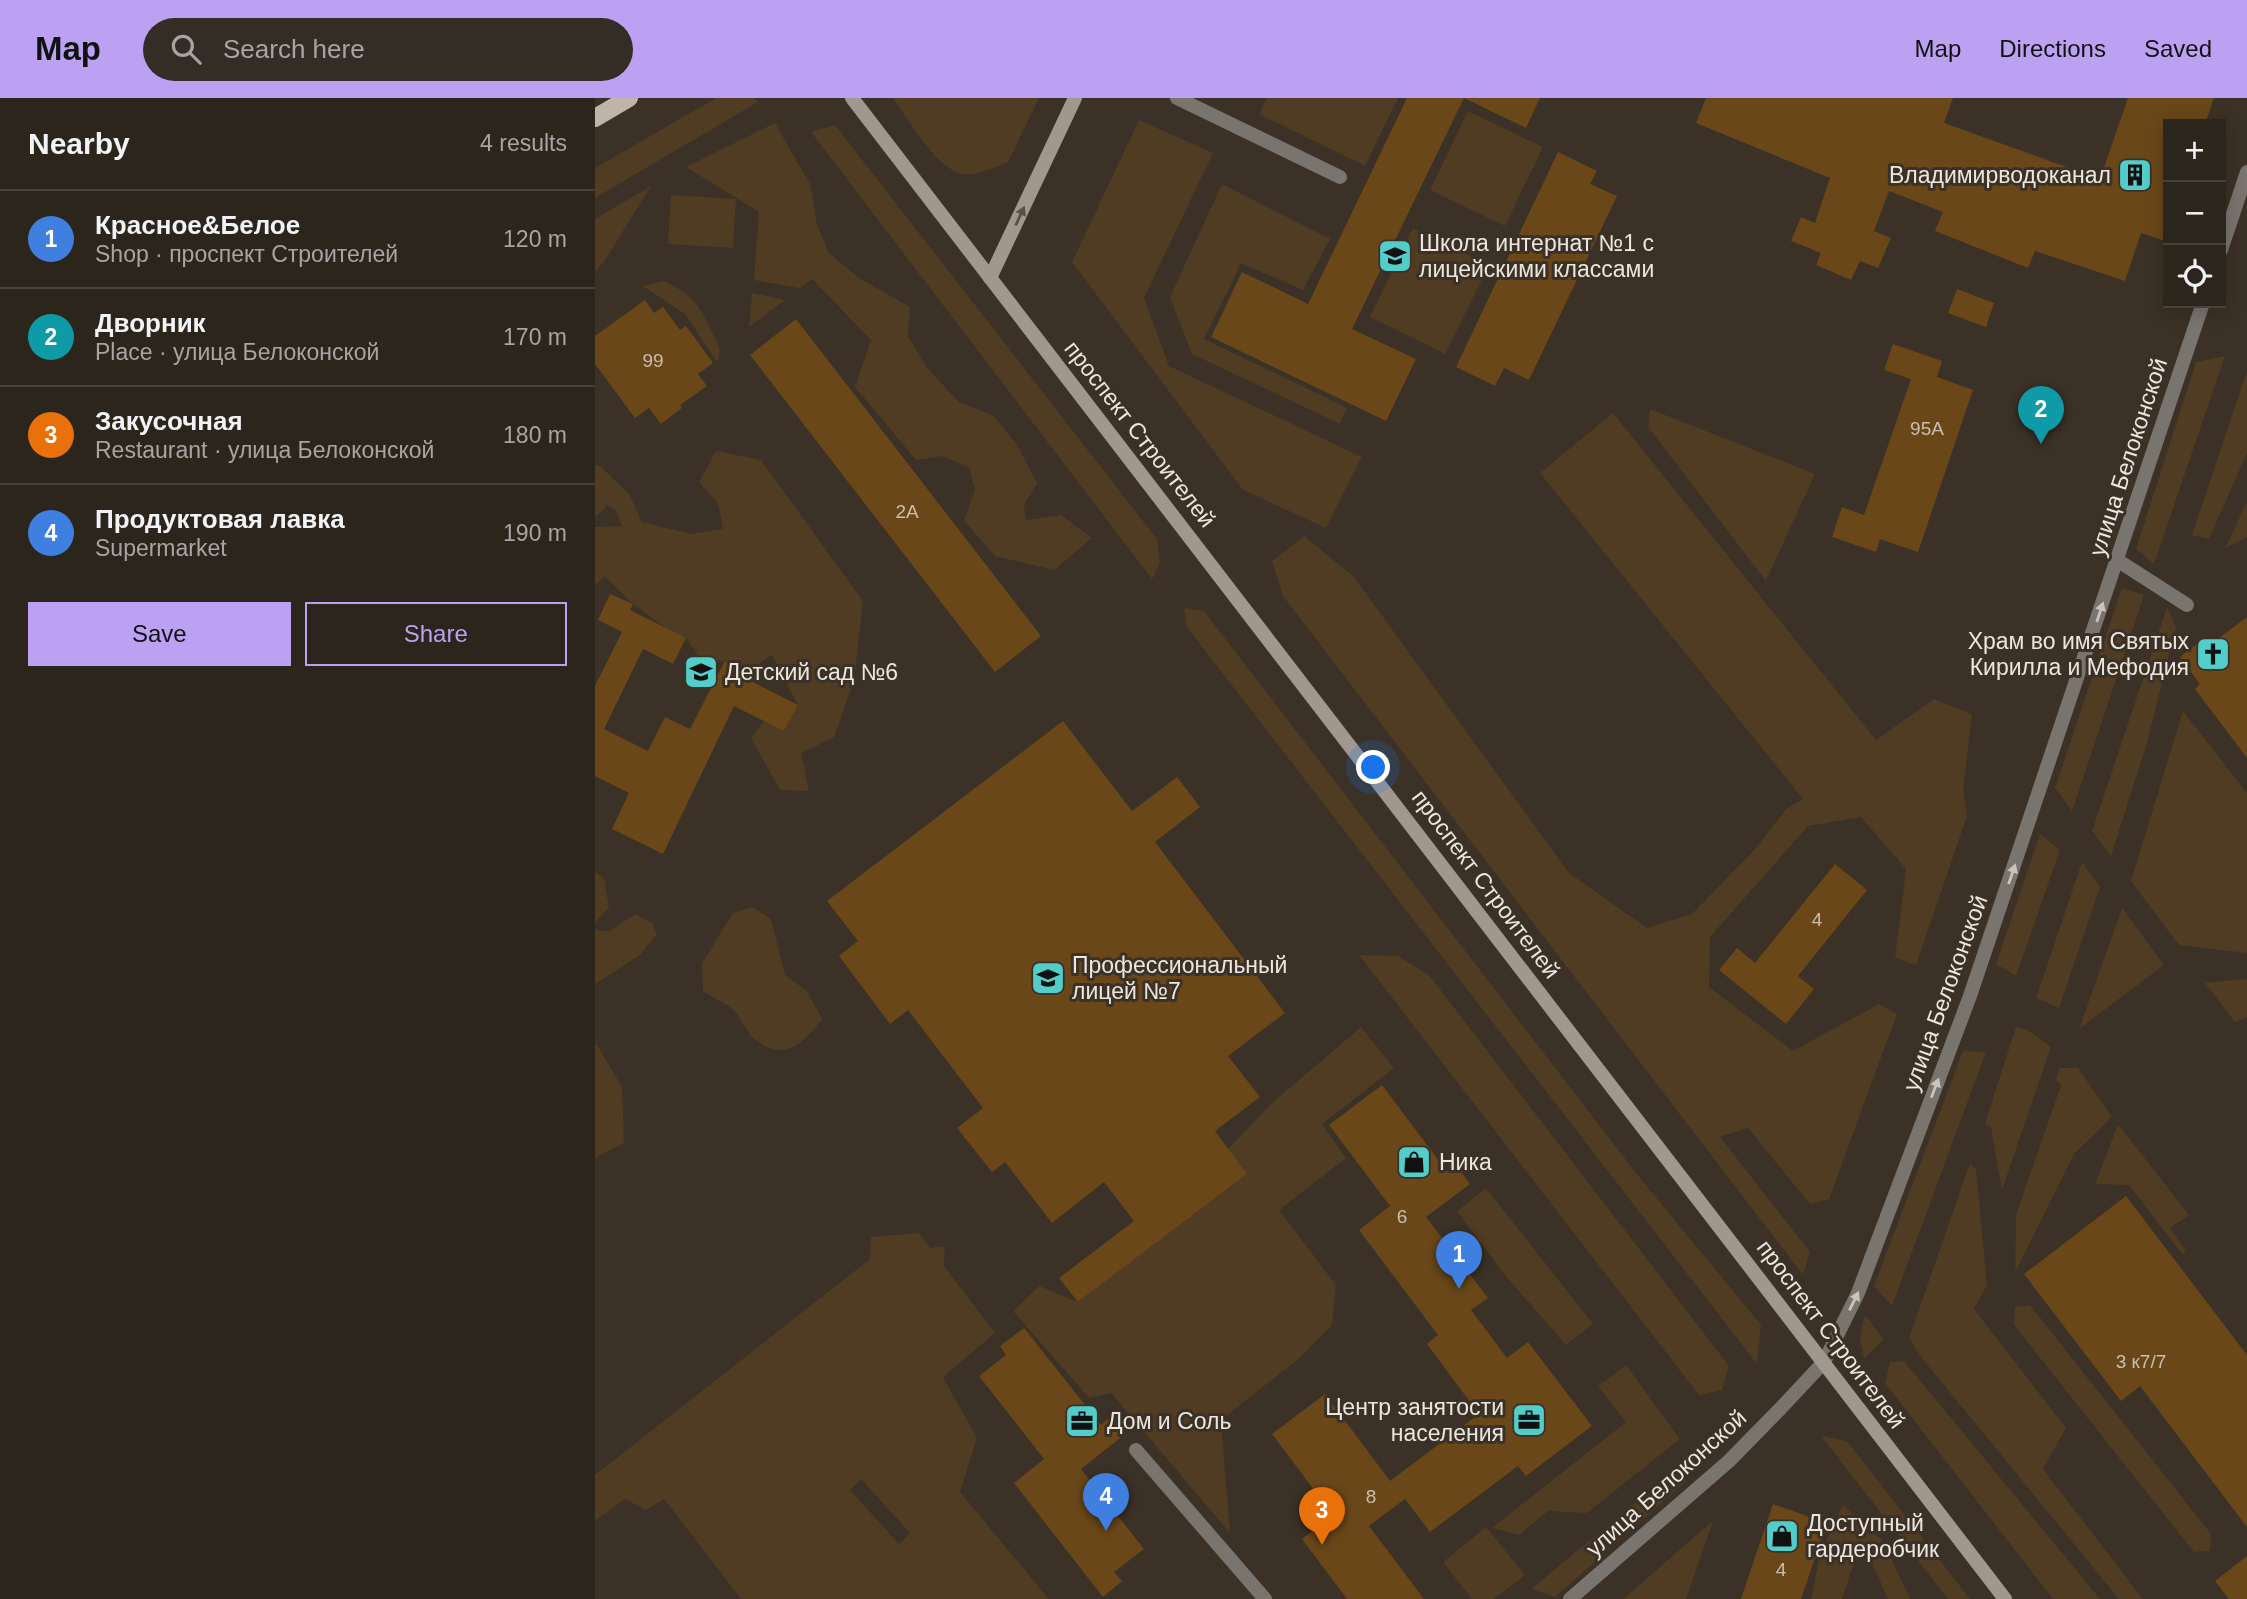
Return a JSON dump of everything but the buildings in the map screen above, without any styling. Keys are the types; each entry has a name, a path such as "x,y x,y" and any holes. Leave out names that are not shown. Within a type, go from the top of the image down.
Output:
{"main road":[{"path":"595,118 629,98"},
{"name":"проспект Строителей","path":"852,98 2005,1599"},
{"path":"990,278 1075,98"}],"street":[{"path":"1177,98 1340,177"},
{"path":"2223,245 2247,172"},
{"name":"улица Белоконской","path":"1570,1599 1729,1461 1824,1362 1859,1293 1970,996 2201,308"},
{"path":"2117,560 2187,605"},
{"path":"1136,1450 1265,1599"}],"shaded area":[{"path":"716,98 754,98 758,102 595,198 595,168"},
{"path":"893,98 1039,98 1008,162 984,171 965,174 940,161"},
{"path":"1267,98 1398,98 1365,166 1259,114"},
{"path":"1468,111 1543,147 1505,226 1430,190"},
{"path":"1139,120 1213,153 1144,298 1169,366 1362,457 1326,528 1243,490 1072,262"},
{"path":"775,123 811,186 817,225 829,253 859,278 910,307 908,336 927,368 959,402 994,416 1017,445 1037,483 1024,505 1026,520 1061,515 1092,538 1054,570 995,556 964,521 975,489 969,468 943,456 916,460 855,387 871,340 812,279 800,288 754,280 759,212 686,167"},
{"path":"835,125 1157,539 1160,563 1152,579 811,132"},
{"path":"1222,184 1330,239 1303,290 1241,263 1204,339 1347,408 1340,424 1192,354 1170,297"},
{"path":"651,186 605,260 595,272 595,219"},
{"path":"671,195 736,199 733,248 668,244"},
{"path":"1413,228 1489,265 1445,354 1370,317"},
{"path":"664,281 685,293 698,306 718,344 720,352 717,362 685,314 643,286"},
{"path":"752,293 785,300 749,327"},
{"path":"2225,356 2154,564 2136,549 2196,362"},
{"path":"2247,371 2247,453 2209,539 2192,535"},
{"path":"1650,409 1815,474 1766,581 1648,427"},
{"path":"1613,413 1876,740 1934,699 1972,714 1963,789 1967,816 1916,965 1895,958 1906,869 1861,817 1808,826 1710,937 1709,987 1793,1051 1879,1004 1897,1014 1829,1199 1810,1204 1748,1128 1720,1137 1810,1252 1803,1275 1283,596 1272,561 1304,536 1354,577 1569,873 1647,928 1692,914 1755,849 1786,809 1803,799 1540,473"},
{"path":"716,451 761,460 863,601 854,681 834,737 801,753 809,791 780,790 751,738 764,721 784,731 798,705 772,655 746,672 725,661 701,660 686,638 667,629 633,604 605,577 595,585 595,527 622,526 615,509 604,504 606,508 595,517 595,466 599,465 630,495 642,522 691,534 723,529 718,503 699,482"},
{"path":"2247,502 2247,537 2225,548"},
{"path":"2122,588 2144,595 2072,811 2055,788"},
{"path":"2167,607 2176,627 2147,743 2111,856 2092,831"},
{"path":"1184,608 1204,611 1636,1173 1761,1325 1757,1364 1186,626"},
{"path":"2183,711 2247,793 2247,953 2179,945 2131,881"},
{"path":"2040,834 2060,850 2016,976 1996,964"},
{"path":"2082,862 2100,887 2059,1008 2036,998"},
{"path":"595,872 604,878 609,907 595,923"},
{"path":"753,907 771,919 785,975 807,991 822,1019 801,1042 784,1050 765,1046 754,1039 731,1008 703,991 702,963 733,913"},
{"path":"2122,908 2164,965 2079,1029"},
{"path":"635,914 652,923 657,934 640,955 595,984 595,930 610,931"},
{"path":"1359,955 1398,956 1429,975 1729,1366 1722,1390 1699,1395"},
{"path":"2247,980 2247,1017 2235,1022 2205,983"},
{"path":"1361,1027 1394,1068 1322,1124 1346,1158 1279,1210 1336,1285 1332,1325 1301,1357 1221,1420 1230,1533 1111,1393 1089,1398 1013,1311 1039,1286 1078,1302 1246,1174 1228,1149 1273,1102"},
{"path":"2016,1027 2026,1029 2051,1047 2002,1190 1991,1127 1985,1123"},
{"path":"595,1045 622,1087 624,1143 595,1158"},
{"path":"1963,1051 1986,1052 1892,1306 1874,1286"},
{"path":"2060,1068 2078,1068 2112,1117 2074,1154 2015,1273 2016,1215 2061,1085 2056,1080"},
{"path":"2118,1124 2189,1215 2170,1228 2186,1251 2182,1254 2129,1185 2095,1184"},
{"path":"1970,1163 1976,1169 1987,1285 1974,1309 2066,1428 2043,1469 2143,1599 2119,1599 1921,1357 1909,1338"},
{"path":"1486,1188 1593,1324 1566,1345 1504,1274 1457,1211"},
{"path":"919,1233 930,1248 945,1246 944,1266 995,1333 943,1377 977,1438 960,1492 1049,1599 741,1599 664,1499 646,1510 625,1499 595,1521 595,1475 870,1259 871,1237","holes":["861,1479 910,1533 899,1544 850,1490"]},
{"path":"2030,1305 2211,1534 2210,1551 2194,1552 2014,1325 2015,1307"},
{"path":"1865,1315 1884,1339 1864,1359 1860,1337"},
{"path":"1904,1361 2100,1599 2053,1599 1885,1383 1890,1362"},
{"path":"1626,1365 1680,1439 1587,1513 1548,1511 1519,1535 1492,1528 1626,1422 1598,1386"},
{"path":"1821,1436 1847,1441 1970,1599 1948,1599"},
{"path":"1691,1457 1686,1481 1555,1597 1531,1589"},
{"path":"1843,1505 1883,1541 1910,1599 1888,1599 1871,1561 1861,1556 1854,1563 1842,1599 1811,1599 1820,1554"},
{"path":"1713,1521 1686,1599 1623,1599"},
{"path":"1486,1527 1525,1575 1494,1599 1472,1599 1443,1562"}],"place":[{"name":"Владимирводоканал","path":"2135,175"},
{"name":"Школа интернат №1 с лицейскими классами","path":"1395,256"},
{"name":"Дворник","path":"2041,444"},
{"name":"Храм во имя Святых Кирилла и Мефодия","path":"2213,654"},
{"name":"Детский сад №6","path":"701,672"},
{"name":"Профессиональный лицей №7","path":"1048,978"},
{"name":"Ника","path":"1414,1162"},
{"name":"Красное&Белое","path":"1459,1289"},
{"name":"Центр занятости населения","path":"1529,1420"},
{"name":"Дом и Соль","path":"1082,1421"},
{"name":"Продуктовая лавка","path":"1106,1531"},
{"name":"Доступный гардеробчик","path":"1782,1536"},
{"name":"Закусочная","path":"1322,1545"}]}
